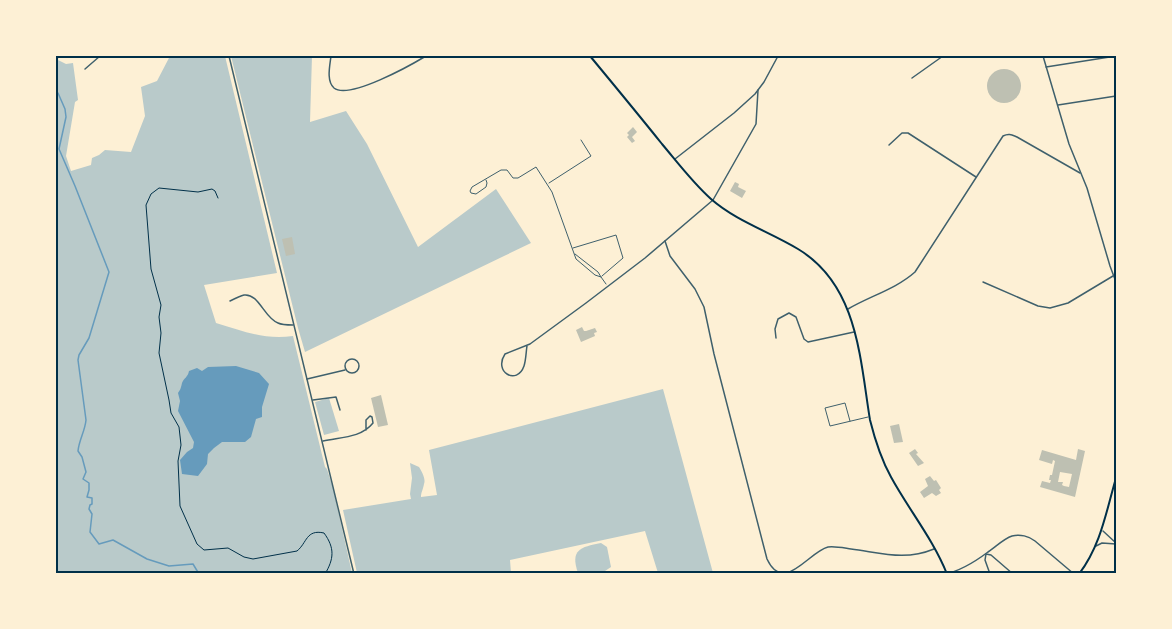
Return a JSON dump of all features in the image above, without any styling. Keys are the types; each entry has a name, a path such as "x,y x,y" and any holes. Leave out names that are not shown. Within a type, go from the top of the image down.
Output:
{"main road":[{"path":"590,56 701,190 731,213 806,254 833,282 848,309 855,332 878,448 889,474 935,548 946,573"},
{"path":"1079,573 1096,546 1116,478"}],"street":[{"path":"85,69 100,56"},
{"path":"229,56 354,573"},
{"path":"331,56 329,77 333,87 342,91 361,87 383,78 426,56"},
{"path":"675,159 734,113 758,90 778,56"},
{"path":"912,78 944,56"},
{"path":"1043,56 1116,282"},
{"path":"1046,67 1116,56"},
{"path":"526,346 525,362 520,373 509,375 505,373 501,360 505,354 526,346 557,324 665,241 713,200 756,124 758,90"},
{"path":"1057,105 1116,96"},
{"path":"889,145 902,133 908,133 977,178"},
{"path":"848,309 897,286 915,272 1003,136 1009,134 1017,137 1080,174"},
{"path":"665,241 670,256 695,289 704,307 767,559 773,569 781,573 792,572 828,548 897,556 920,554 935,548"},
{"path":"983,282 1038,306 1050,308 1068,303 1114,276"},
{"path":"230,301 245,295 250,296 274,322 294,324"},
{"path":"776,338 775,329 778,319 789,314 796,317 804,339 808,342 855,332"},
{"path":"307,379 346,369 352,373 357,372 358,363 355,360 349,360 345,365 346,369"},
{"path":"312,400 336,397 340,410"},
{"path":"322,441 355,436 366,430"},
{"path":"1102,530 1116,543"},
{"path":"946,573 958,570 1011,537 1021,535 1030,537 1074,573"},
{"path":"1096,546 1102,543 1116,543"},
{"path":"986,554 985,560 990,573"},
{"path":"986,554 991,555 1013,573"}],"lane":[{"path":"547,184 591,156 581,140"},
{"path":"486,180 486,187 476,194 471,193 472,187 504,169 513,178 518,178 536,167 552,192 576,259 595,275 601,277"},
{"path":"571,249 616,235 623,258 601,277"},
{"path":"573,253 598,272 608,286"},
{"path":"850,422 845,403 825,408 830,426 850,422 870,416"}],"path":[{"path":"218,198 212,189 198,192 161,188 151,194 146,205 151,269 161,305 159,353 171,413 179,427 180,506 196,544 204,550 228,548 247,558 258,559 297,551 310,535 318,532 324,533 332,556 325,573"}],"shaded area":[{"path":"56,56 59,56 58,60 66,64 73,63 78,100 75,102 66,156 71,171 91,165 92,158 105,150 131,152 145,116 141,87 157,81 170,56 225,56 277,273 204,285 216,323 263,336 293,336 325,467 333,488 352,573 56,574"},
{"path":"231,56 312,56 310,122 346,111 367,144 418,247 496,189 531,243 305,352"},
{"path":"663,389 713,573 658,573 645,531 510,560 511,573 357,573 343,510 411,499 410,463 419,467 423,475 421,497 437,495 429,450"},
{"path":"329,398 339,431 324,435 315,402"},
{"path":"601,543 607,547 611,567 602,573 578,573 576,554 582,548"}],"water":[{"path":"236,366 259,373 269,384 262,407 262,417 256,419 251,437 245,442 222,442 214,448 208,454 207,464 198,476 182,474 180,460 193,448 194,442 178,411 180,401 178,393 183,381 189,371 197,368 202,371 208,367"}],"building":[{"path":"1004,69 1016,74 1021,86 1016,98 1004,103 992,98 987,86 992,74"},
{"path":"633,127 637,132 632,137 635,141 632,143 627,133"},
{"path":"735,182 739,184 738,187 746,191 742,198 730,191"},
{"path":"292,237 295,254 286,256 282,239"},
{"path":"582,327 584,331 595,328 597,332 594,333 595,336 581,342 576,330"},
{"path":"381,395 388,425 378,427 371,398"},
{"path":"899,424 903,442 894,443 890,426"},
{"path":"915,449 918,453 916,454 924,463 918,466 909,453"},
{"path":"1078,449 1085,451 1075,497 1040,487 1042,481 1050,483 1055,461 1053,460 1052,464 1039,460 1042,450 1076,460","holes":["1060,472 1072,474 1069,487 1062,485 1063,482 1058,482"]},
{"path":"930,476 934,481 936,480 941,493 936,496 932,493 924,498 920,492 928,486 925,479"}],"waterway":[{"path":"58,93 66,117 59,149 109,272 89,338 78,360 86,420 78,451 86,472 83,479 89,483 87,497 92,498 89,509 92,514 90,532 99,544 113,540 147,559 169,566 193,564 199,574"}]}
